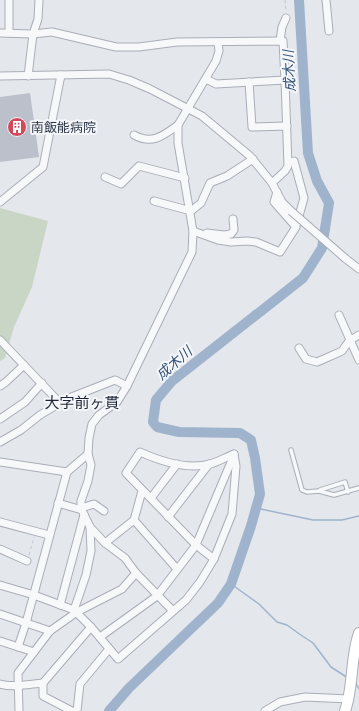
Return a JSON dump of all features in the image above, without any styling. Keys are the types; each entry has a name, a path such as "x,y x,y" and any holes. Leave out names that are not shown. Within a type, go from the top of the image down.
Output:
{"main road":[{"path":"344,711 349,700 356,644 359,633"}],"street":[{"path":"8,33 9,0"},
{"path":"28,76 33,34 38,19 39,0"},
{"path":"326,0 329,31"},
{"path":"280,41 282,27 286,18"},
{"path":"0,33 33,34 52,32 116,47 177,42 283,40 288,166 286,171 272,182"},
{"path":"134,135 152,140 168,133 178,125 216,61 219,51 218,42"},
{"path":"0,76 109,74 129,80 150,89 202,116 253,159 272,182 282,202 291,211 359,269"},
{"path":"0,202 43,167 61,75"},
{"path":"206,78 216,84 285,80"},
{"path":"249,82 252,127 287,126"},
{"path":"60,605 82,511 81,501 88,481 91,465 88,454 92,424 99,415 117,402 127,386 191,255 193,231 191,211 178,143 178,125"},
{"path":"191,211 201,203 210,183 227,176 253,159"},
{"path":"193,231 218,240 231,242 256,242 280,252 296,227 304,198 294,161"},
{"path":"105,177 121,184 139,166 185,178"},
{"path":"277,192 274,202 296,227"},
{"path":"154,201 191,211"},
{"path":"193,231 231,234 234,230 233,219"},
{"path":"339,315 359,360"},
{"path":"299,348 306,359 317,362 342,351 349,340 359,335"},
{"path":"0,340 60,402"},
{"path":"0,386 24,365"},
{"path":"0,442 21,430 60,402 115,380 127,386"},
{"path":"0,419 25,402 42,383"},
{"path":"214,559 196,545 126,473 140,452 158,460 191,465 209,464 234,454"},
{"path":"18,647 34,595 67,472 88,454"},
{"path":"100,637 157,596 196,545 234,454"},
{"path":"0,585 34,595 76,611 118,659 186,600 200,582 214,559 232,514 236,466 234,454"},
{"path":"0,462 67,472"},
{"path":"150,498 177,464"},
{"path":"168,517 209,464"},
{"path":"105,543 134,520 142,491"},
{"path":"58,503 82,511 90,527 105,543 125,558 136,573 173,611"},
{"path":"82,511 94,504 104,511"},
{"path":"134,520 178,569"},
{"path":"0,522 49,535"},
{"path":"76,611 91,551 90,527"},
{"path":"0,549 27,561"},
{"path":"19,711 17,685 18,673 50,631 76,611 122,589 136,573"},
{"path":"0,614 50,631"},
{"path":"72,711 43,696 44,683 91,627"},
{"path":"0,641 34,652"},
{"path":"77,711 80,684 109,648"},
{"path":"0,684 17,685 44,683"},
{"path":"265,711 280,702 305,697 349,700"}],"lane":[{"path":"291,450 302,490 307,492 319,491 345,482 348,492"},
{"path":"319,491 334,495 359,488"}],"path":[{"path":"27,561 35,531"}],"green space":[{"path":"0,208 48,221 32,287 14,327 5,358 0,361"}],"building":[{"name":"南飯能病院","path":"30,93 39,157 0,162 0,97"}],"waterway":[{"name":"成木川","path":"109,711 129,688 218,603 231,584 251,526 260,494 251,440 240,433 179,432 157,427 153,422 156,400 172,381 303,278 322,248 329,203 317,181 308,153 299,0"},
{"path":"256,508 313,520 342,520 359,516"},
{"path":"231,584 259,604 277,622 287,625 313,643 331,667 348,678"},
{"path":"355,682 359,689"}],"place":[{"name":"南飯能病院","path":"17,127"}],"district":[{"name":"大字前ヶ貫","path":"82,402"}]}
